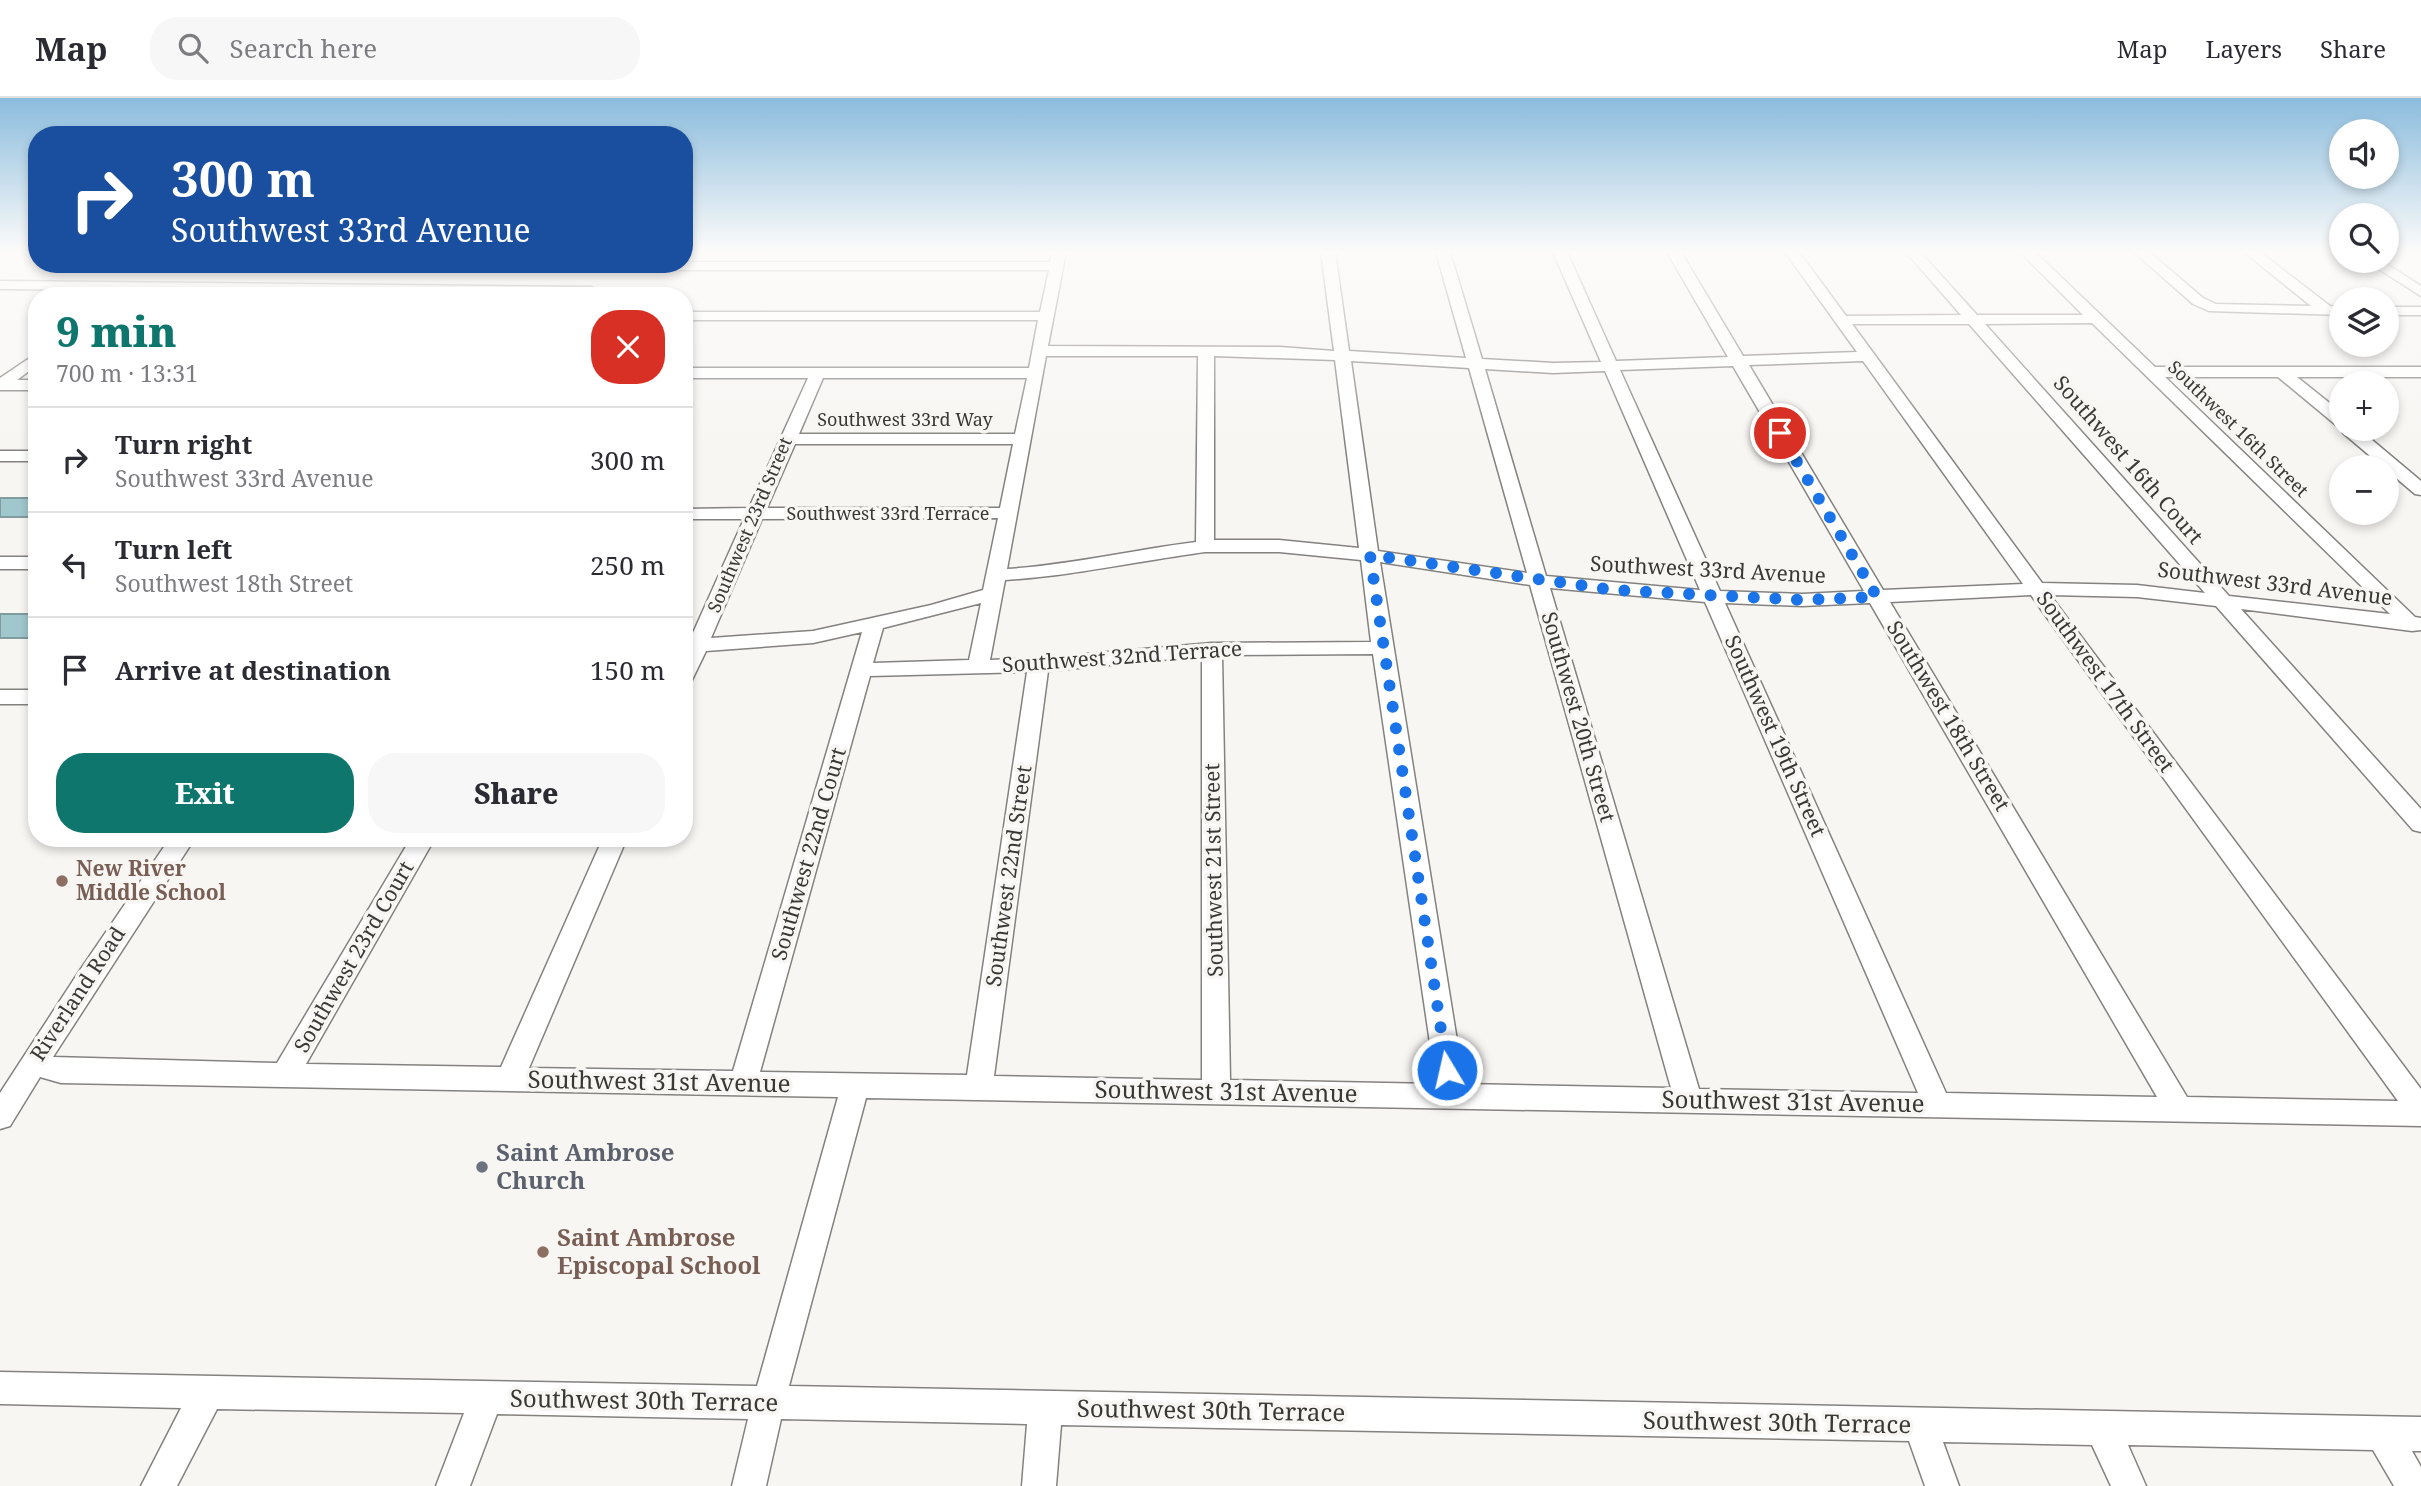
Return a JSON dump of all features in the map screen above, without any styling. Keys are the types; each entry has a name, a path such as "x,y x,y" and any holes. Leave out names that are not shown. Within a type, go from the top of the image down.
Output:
{"street":[{"path":"978,667 1045,317"},
{"path":"1337,317 1382,648 1452,1096"},
{"name":"Southwest 20th Street","path":"1462,317 1689,1101"},
{"name":"Southwest 19th Street","path":"1588,317 1937,1105"},
{"name":"Southwest 18th Street","path":"1712,317 2179,1109"},
{"name":"Southwest 17th Street","path":"1841,317 2421,1112"},
{"name":"Southwest 16th Street","path":"2094,317 2417,627"},
{"name":"Southwest 16th Court","path":"1972,319 2421,824"},
{"path":"1843,320 2097,320"},
{"path":"1040,351 1206,351 1477,365 1611,368 1868,356"},
{"path":"1205,545 1206,351"},
{"path":"0,385 28,365"},
{"name":"Southwest 23rd Street","path":"693,656 818,372"},
{"path":"2151,372 2420,372"},
{"path":"2282,372 2329,411"},
{"path":"693,373 1035,373"},
{"path":"0,385 28,386"},
{"name":"Southwest 33rd Way","path":"787,439 1022,439"},
{"path":"2363,441 2421,490"},
{"path":"0,456 28,456"},
{"name":"Southwest 33rd Terrace","path":"693,514 1007,513"},
{"name":"Southwest 33rd Avenue","path":"698,645 775,641 874,625 994,584 1126,557 1205,545 1279,546 1370,555 1539,581 1713,597 1802,600 2038,589 2137,591 2220,599 2417,627"},
{"path":"0,563 28,563"},
{"name":"Southwest 22nd Court","path":"743,1083 874,625"},
{"name":"Southwest 32nd Terrace","path":"862,670 1038,665 1212,649 1382,648"},
{"name":"Southwest 21st Street","path":"1212,649 1216,1092"},
{"name":"Southwest 22nd Street","path":"979,1088 1038,665"},
{"path":"0,697 28,697"},
{"name":"Riverland Road","path":"0,1117 177,847"},
{"name":"Southwest 23rd Court","path":"285,1075 418,847"},
{"path":"510,1079 611,847"},
{"name":"Southwest 31st Avenue","path":"33,1063 61,1071 2421,1112"},
{"path":"749,1486 768,1404 855,1086"},
{"name":"Southwest 30th Terrace","path":"0,1388 1921,1427 2421,1434"},
{"path":"158,1486 208,1392"},
{"path":"453,1486 487,1397"},
{"path":"1039,1486 1045,1408"},
{"path":"1921,1427 1942,1486"},
{"path":"2103,1430 2129,1486"},
{"path":"2384,1434 2413,1486"}],"water":[{"path":"0,498 28,498 28,517 0,517"},
{"path":"0,614 28,614 28,638 0,638"}],"place":[{"name":"New River Middle School","path":"62,881"},
{"name":"Saint Ambrose Church","path":"482,1167"},
{"name":"Saint Ambrose Episcopal School","path":"543,1252"}],"route":[{"path":"1447,1070 1370,555 1614,590 1802,600 1877,597 1780,433"}]}
